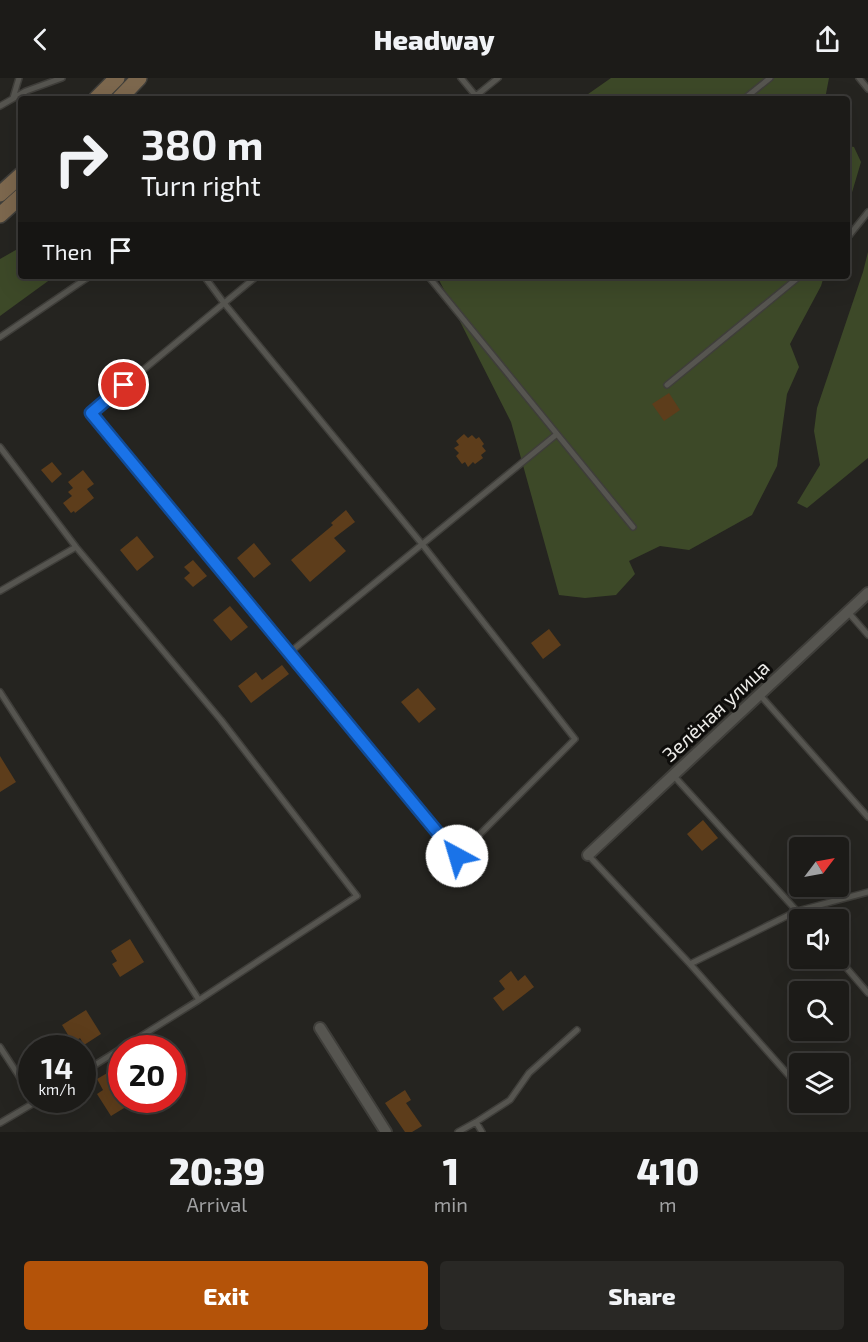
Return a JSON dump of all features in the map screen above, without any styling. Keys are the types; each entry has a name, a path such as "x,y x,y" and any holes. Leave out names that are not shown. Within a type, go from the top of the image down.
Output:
{"main road":[{"path":"99,96 117,78"},
{"path":"121,96 140,78"},
{"path":"0,194 18,178"},
{"path":"0,215 18,199"}],"street":[{"name":"Зелёная улица","path":"588,855 868,593"},
{"path":"320,1028 386,1132"}],"lane":[{"path":"14,98 20,78"},
{"path":"0,106 26,91 62,78"},
{"path":"461,78 473,96"},
{"path":"476,96 498,78"},
{"path":"748,96 770,78"},
{"path":"859,78 868,89"},
{"path":"850,234 868,212"},
{"path":"0,337 86,279"},
{"path":"206,279 225,303 422,544 575,739 457,856 91,413 225,303 253,279"},
{"path":"430,279 633,527"},
{"path":"667,385 796,279"},
{"path":"290,653 557,434"},
{"path":"0,447 76,547 221,720 357,896 96,1064"},
{"path":"0,591 76,547"},
{"path":"848,612 868,635"},
{"path":"0,692 199,1000"},
{"path":"760,694 868,818"},
{"path":"674,775 796,909"},
{"path":"588,855 690,964 789,1076"},
{"path":"801,909 868,892"},
{"path":"690,964 789,914"},
{"path":"847,969 868,993"},
{"path":"458,1132 510,1100 529,1073 577,1030"},
{"path":"0,1047 18,1074"},
{"path":"0,1123 18,1111"},
{"path":"476,1122 482,1132"}],"green space":[{"path":"611,78 829,78 826,96 585,96"},
{"path":"850,146 854,147 861,162 850,199"},
{"path":"18,249 18,279 51,279 0,316 0,259"},
{"path":"868,252 868,458 807,508 797,503 820,465 814,431 817,408"},
{"path":"439,279 823,279 790,344 799,367 787,394 777,466 752,515 689,550 660,546 629,561 635,574 616,595 585,598 559,595 511,422"}],"building":[{"path":"669,393 680,410 664,421 652,404"},
{"path":"464,434 468,438 472,435 476,439 479,437 486,451 481,455 483,458 468,467 465,462 462,464 456,456 459,453 454,448 459,445 456,441"},
{"path":"52,462 62,474 52,483 41,470"},
{"path":"83,470 94,484 87,489 94,498 75,513 74,511 71,513 63,503 72,496 68,492 73,488 68,482"},
{"path":"346,510 355,522 334,538 346,551 310,582 291,560 333,525 331,523"},
{"path":"137,536 154,557 137,571 120,550"},
{"path":"254,543 271,564 254,578 237,558"},
{"path":"193,560 207,576 193,587 184,578 190,573 184,567"},
{"path":"230,606 248,627 231,641 213,620"},
{"path":"549,629 561,645 543,659 531,643"},
{"path":"282,665 289,674 251,703 238,686 256,672 262,680"},
{"path":"418,688 436,709 419,723 401,702"},
{"path":"0,756 16,782 0,792"},
{"path":"703,820 718,838 702,851 687,834"},
{"path":"130,939 144,962 120,977 112,964 117,961 111,951"},
{"path":"511,971 518,981 525,975 534,987 503,1011 493,998 505,989 499,981"},
{"path":"86,1010 101,1034 96,1037 96,1035 68,1035 62,1025"},
{"path":"108,1073 108,1111 97,1094 103,1090 97,1079"},
{"path":"405,1090 411,1100 406,1103 422,1126 412,1132 405,1132 385,1103"}],"route":[{"path":"124,385 91,413 457,856"}]}
